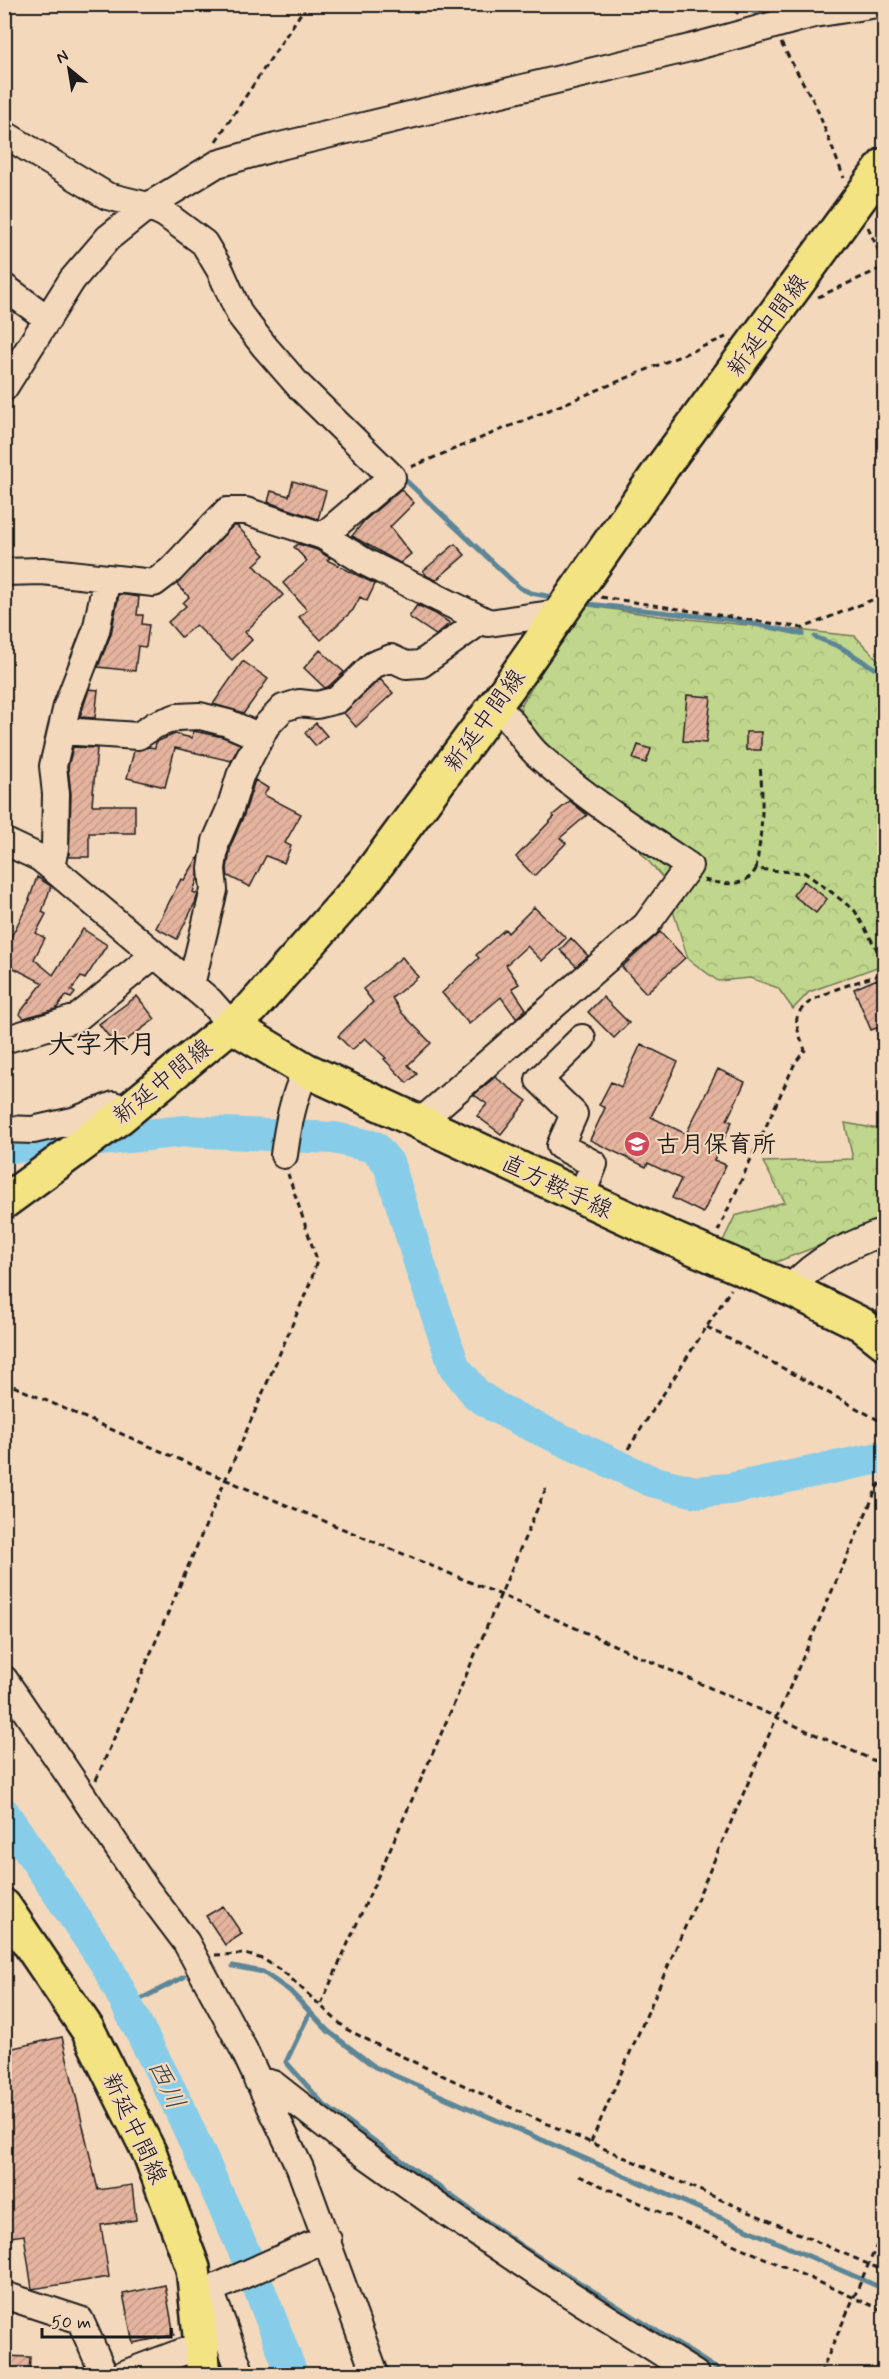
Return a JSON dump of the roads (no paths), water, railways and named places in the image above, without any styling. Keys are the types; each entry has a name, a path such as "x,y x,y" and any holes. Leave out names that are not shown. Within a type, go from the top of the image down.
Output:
{"main road":[{"name":"新延中間線","path":"4,1202 123,1115 252,1008 364,882 494,706 760,332 885,165"},
{"name":"直方鞍手線","path":"231,1025 306,1070 581,1197 790,1289 861,1324 885,1342"},
{"name":"新延中間線","path":"4,1906 88,2030 150,2154 193,2268 208,2289 202,2360"}],"street":[{"path":"4,388 72,280 108,237 148,206 217,164 276,147 690,48 814,14 878,4"},
{"path":"4,134 107,196 148,206 165,214 204,243 220,270 240,315 265,347 299,386 392,477 323,536"},
{"path":"4,287 48,319"},
{"path":"4,572 42,571 154,583 171,570 227,511 246,511 323,536 368,562 489,623 551,614 566,604"},
{"path":"51,867 55,848 56,794 53,766 67,706 96,631 107,578"},
{"path":"191,985 214,890 212,869 216,841 230,809 240,776 266,726 283,708 299,703 317,705 337,700 373,665 392,658 406,665 421,664 482,620"},
{"path":"419,1123 646,925 689,866 617,819 537,756 508,716 494,706"},
{"path":"62,731 138,736 155,725 177,717 200,716 228,723 260,737"},
{"path":"4,840 40,858 191,985 231,1025"},
{"path":"4,1040 77,1018 154,955"},
{"path":"581,1197 594,1164 560,1146 574,1114 539,1080 582,1038"},
{"path":"284,1155 289,1119 306,1070"},
{"path":"4,1129 33,1130 73,1121 114,1105 123,1115"},
{"path":"790,1289 803,1274 825,1257 885,1232"},
{"path":"4,1679 146,1889 186,1942 243,2048 300,2168 324,2240 375,2374"},
{"path":"257,2080 273,2084 342,2138 446,2212 695,2374"},
{"path":"241,2374 208,2289 324,2240"},
{"path":"4,2295 80,2320 104,2374"},
{"path":"124,2374 202,2360"}],"waterway":[{"path":"742,4 763,18"},
{"path":"4,120 14,126"},
{"path":"399,474 520,588 531,593 552,597"},
{"path":"588,604 734,620 803,634"},
{"path":"815,637 840,647 874,668"},
{"path":"4,1147 43,1146 185,1131 334,1138 375,1147 389,1164 454,1366 477,1395 497,1408 651,1481 696,1492 729,1489 884,1457"},
{"name":"西川","path":"4,1813 106,1964 175,2099 249,2262 292,2374"},
{"path":"233,1966 263,1972 290,1991 328,2031 375,2067 884,2289"},
{"path":"127,2006 184,1977"},
{"path":"310,2012 286,2062 324,2105 520,2245 725,2374"}],"place":[{"name":"古月保育所","path":"637,1144"}],"district":[{"name":"大字木月","path":"102,1044"}]}
